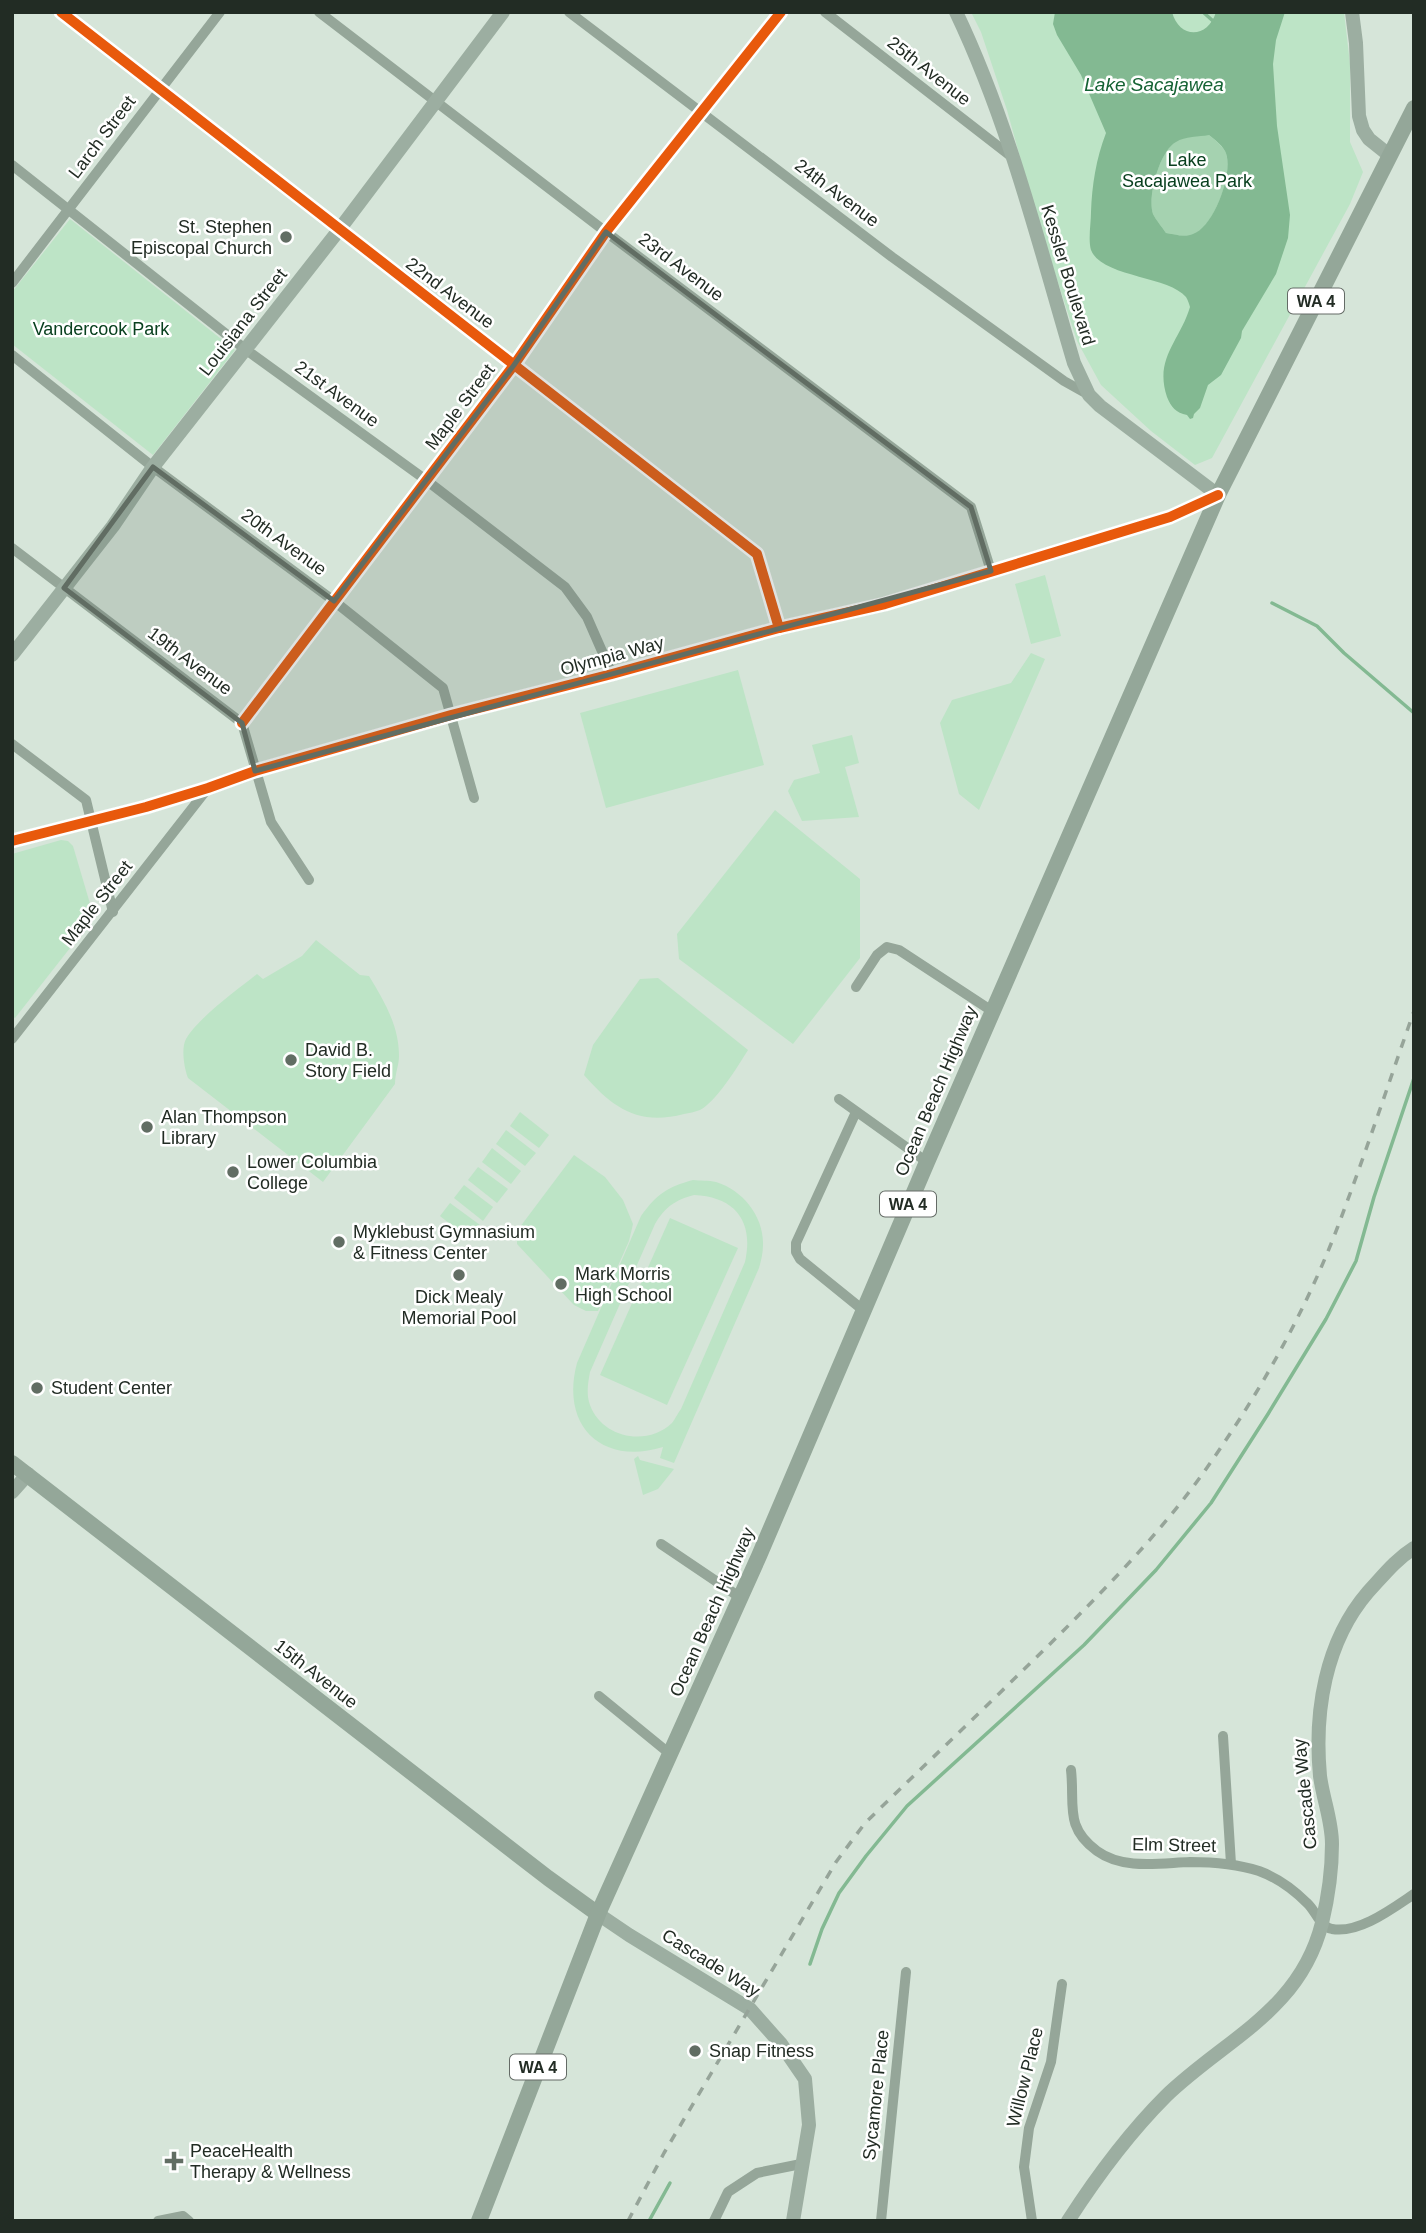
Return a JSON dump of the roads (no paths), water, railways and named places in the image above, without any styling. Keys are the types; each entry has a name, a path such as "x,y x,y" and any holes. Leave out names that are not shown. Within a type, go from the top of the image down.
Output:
{"main road":[{"name":"Ocean Beach Highway","path":"479,2221 598,1914 741,1598 927,1161 1218,495 1414,108"},
{"name":"15th Avenue","path":"12,1463 598,1914"}],"street":[{"name":"22nd Avenue","path":"61,12 757,554 779,628"},
{"name":"Larch Street","path":"12,283 220,12"},
{"name":"23rd Avenue","path":"319,12 971,507 991,571"},
{"name":"Louisiana Street","path":"12,655 503,12"},
{"name":"24th Avenue","path":"569,12 892,257 1064,381 1089,395"},
{"name":"Maple Street","path":"242,723 514,365 606,232 781,12"},
{"name":"25th Avenue","path":"825,12 1012,157"},
{"name":"Kessler Boulevard","path":"956,12 977,56 1012,157 1074,363 1089,395 1100,407 1218,495"},
{"path":"1352,12 1359,116 1369,139 1389,155"},
{"name":"21st Avenue","path":"12,165 245,349 426,480 565,587 587,617 612,674"},
{"name":"20th Avenue","path":"12,355 153,467 334,601 443,688 474,798"},
{"name":"Olympia Way","path":"12,841 208,788 255,771 451,715 779,628 885,604 1170,517 1218,495"},
{"name":"19th Avenue","path":"12,548 242,723"},
{"path":"242,723 271,822 309,880"},
{"path":"12,744 86,800 113,912"},
{"name":"Maple Street","path":"12,1039 208,788"},
{"path":"856,986 877,955 887,947 899,950 992,1011"},
{"path":"839,1099 927,1161"},
{"path":"856,1112 796,1243 796,1252 800,1259 863,1310"},
{"path":"12,1492 28,1474"},
{"path":"661,1544 741,1598"},
{"name":"Cascade Way","path":"1068,2221 1100,2172 1135,2129 1169,2094 1269,2012 1289,1991 1304,1968 1322,1924 1332,1843 1320,1777 1318,1723 1329,1663 1353,1610 1399,1557 1414,1549"},
{"path":"599,1696 670,1754"},
{"path":"1223,1736 1231,1864"},
{"name":"Elm Street","path":"1071,1770 1071,1811 1078,1835 1099,1853 1128,1863 1231,1864 1259,1871 1286,1884 1311,1906 1322,1924"},
{"path":"1322,1924 1331,1929 1346,1929 1377,1919 1414,1894"},
{"name":"Cascade Way","path":"598,1914 750,2009 781,2044 805,2079 808,2125 793,2221"},
{"name":"Sycamore Place","path":"881,2221 906,1972"},
{"name":"Willow Place","path":"1032,2221 1024,2167 1029,2128 1051,2062 1062,1984"},
{"path":"714,2221 729,2192 757,2173 801,2164"},
{"path":"158,2221 186,2218"}],"water":[{"name":"Lake Sacajawea","path":"1055,12 1172,12 1181,27 1194,32 1207,27 1216,12 1285,12 1276,40 1273,64 1277,126 1290,215 1288,238 1276,274 1242,331 1241,338 1221,375 1208,385 1200,408 1193,418 1190,419 1172,407 1164,383 1166,360 1190,307 1186,297 1165,285 1108,266 1097,259 1091,250 1094,182 1106,133 1081,75 1053,24","holes":["1209,135 1223,148 1227,160 1221,197 1201,229 1183,236 1166,233 1153,214 1152,206 1153,186 1160,164 1170,147 1180,140"]}],"waterway":[{"path":"1203,12 1213,21"},
{"path":"1272,603 1317,626 1414,713"},
{"path":"810,1964 822,1929 839,1893 907,1806 1084,1645 1156,1570 1211,1503 1326,1319 1356,1261 1374,1197 1414,1078"},
{"path":"649,2221 670,2183"}],"railway":[{"path":"628,2221 664,2153 836,1862 865,1823 1056,1638 1118,1574 1177,1507 1231,1432 1283,1346 1326,1257 1414,1011"}],"place":[{"name":"St. Stephen Episcopal Church","path":"286,237"},
{"name":"David B. Story Field","path":"291,1060"},
{"name":"Alan Thompson Library","path":"147,1127"},
{"name":"Lower Columbia College","path":"233,1172"},
{"name":"Myklebust Gymnasium & Fitness Center","path":"339,1242"},
{"name":"Dick Mealy Memorial Pool","path":"459,1275"},
{"name":"Mark Morris High School","path":"561,1284"},
{"name":"Student Center","path":"37,1388"},
{"name":"Snap Fitness","path":"695,2051"},
{"name":"PeaceHealth Therapy & Wellness","path":"174,2161"}],"park label":[{"name":"Lake Sacajawea Park","path":"1187,170"},
{"name":"Vandercook Park","path":"101,329"}]}
